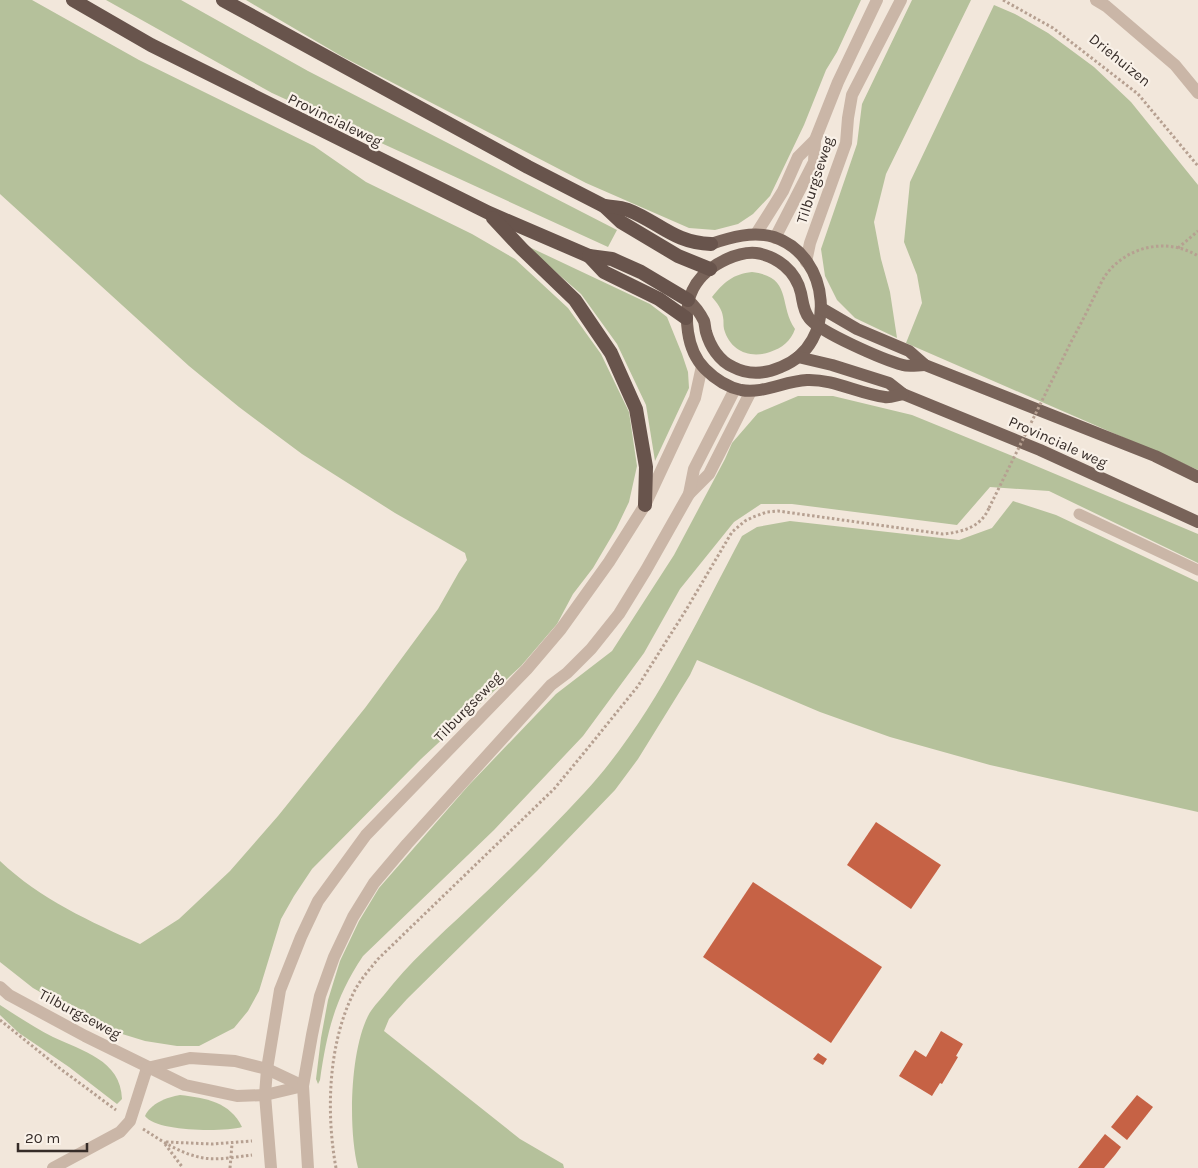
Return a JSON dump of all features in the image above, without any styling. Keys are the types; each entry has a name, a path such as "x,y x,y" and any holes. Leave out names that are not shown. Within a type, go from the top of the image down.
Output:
{"highway":[{"name":"Provincialeweg","path":"73,0 160,49 489,213 589,256 612,259 641,272 688,300"},
{"path":"223,0 528,167 604,206 621,222 678,256 710,270"},
{"path":"604,206 627,210 683,239 698,244 711,244"},
{"path":"489,213 522,249 575,300 611,353 636,409 646,467 644,505"},
{"name":"Provincialeweg","path":"589,256 604,272 659,299 686,318"}],"main road":[{"path":"688,300 696,308 704,322 708,338 716,353 733,367 753,373 772,371 798,358 807,349 819,326 821,308 819,289 806,262 788,245 775,238 756,234 734,237 711,244"},
{"path":"764,255 775,238"},
{"path":"745,371 735,389 723,383 702,366 689,340 686,318 688,300 693,289 710,270 721,262 736,255 753,252 777,260 792,273 797,281 803,306 809,318 819,326"},
{"name":"Provinciale weg","path":"821,308 857,329 909,351 925,365 1155,456 1198,477"},
{"name":"Provinciale weg","path":"819,326 844,340 904,366 925,365"},
{"name":"Provinciale weg","path":"798,358 832,365 890,383 903,394 1040,450 1198,522"},
{"name":"Provinciale weg","path":"735,389 760,391 808,380 820,381 886,398 903,394"}],"street":[{"name":"Tilburgseweg","path":"756,234 783,191 798,157 814,140 838,82 877,0"},
{"name":"Tilburgseweg","path":"806,262 810,243 846,143 852,96 901,0"},
{"name":"Driehuizen","path":"1096,0 1106,6 1175,65 1198,93"},
{"name":"Tilburgseweg","path":"775,238 814,162 814,140"},
{"name":"Tilburgseweg","path":"271,1168 268,1154 265,1095 266,1069 280,990 301,937 318,902 366,835 527,669 561,629 609,562 644,505 695,398 702,366"},
{"path":"308,1168 303,1086 320,996 352,916 374,883 457,788 551,685 591,649 619,614 688,494 694,469 735,389"},
{"path":"688,494 709,474 751,391"},
{"name":"Tilburgseweg","path":"0,987 18,999 147,1068 185,1086 237,1096 265,1095 303,1086"},
{"path":"53,1168 120,1132 130,1120 147,1068 190,1058 234,1061 266,1069 303,1086"}],"lane":[{"path":"1079,514 1198,570"}],"path":[{"name":"Driehuizen","path":"1003,0 1053,28 1138,94 1198,166"},
{"path":"1178,248 1198,231"},
{"path":"336,1168 332,1131 331,1078 336,1046 345,1011 363,977 378,959 554,789 638,686 732,532 754,516 778,511 943,534 961,531 976,525 984,518 1105,276 1118,262 1131,253 1150,246 1155,245 1188,250 1198,256"},
{"path":"0,1020 62,1070 130,1120"},
{"path":"306,1135 332,1131"},
{"path":"163,1141 232,1144 268,1140"},
{"path":"163,1141 195,1157 213,1159 268,1154"},
{"path":"163,1141 182,1168"},
{"path":"230,1168 232,1144"},
{"path":"306,1150 333,1147"}],"green space":[{"path":"0,0 32,0 139,60 314,146 366,182 472,234 515,259 568,308 601,354 629,412 637,466 629,502 616,529 593,568 573,594 557,624 521,666 421,759 312,869 281,919 259,991 248,1011 234,1028 199,1046 177,1046 145,1041 119,1033 79,1014 33,988 0,962 0,861 15,875 67,909 140,944 179,919 230,871 278,816 365,708 438,609 467,560 465,553 395,513 302,454 239,407 189,366 0,194"},
{"path":"106,0 181,0 308,71 617,230 608,247 272,93"},
{"path":"246,0 861,0 837,52 826,70 804,125 770,196 753,214 738,224 715,230 689,228 586,183 343,57"},
{"path":"912,0 971,0 886,174 874,222 890,292 897,338 855,318 837,300 825,276 821,249 857,144 862,104"},
{"path":"994,5 1015,14 1048,33 1094,67 1131,102 1198,185 1198,470 906,343 922,303 917,275 904,242 910,182"},
{"path":"525,245 650,304 667,317 688,372 689,388 655,461 646,405 617,344 581,294"},
{"path":"752,272 765,275 774,280 779,286 790,320 795,329 791,337 782,346 763,354 748,354 731,343 724,329 722,311 712,297 729,280"},
{"path":"798,396 833,396 912,415 1010,455 1198,534 1198,563 1049,491 990,487 957,525 792,504 761,504 734,522 680,589 644,653 583,736 494,830 363,956 345,986 334,1015 318,1084 316,1079 321,1038 328,1000 340,961 359,921 379,888 468,786 556,694 612,651 674,555 732,443 758,413"},
{"path":"1013,501 1056,515 1198,582 1198,812 990,765 890,737 820,712 697,660 690,675 638,759 615,790 537,871 407,999 389,1019 384,1031 520,1139 563,1164 564,1168 358,1168 353,1133 352,1091 357,1049 370,1013 414,961 542,837 585,792 609,763 632,733 652,702 690,636 742,536 757,527 790,521 959,540 992,528"},
{"path":"0,1005 26,1022 98,1059 115,1075 120,1086 122,1099 117,1104 69,1067 19,1033 0,1015"},
{"path":"180,1095 208,1100 224,1107 231,1112 242,1127 221,1130 176,1128 162,1125 145,1116 151,1108 160,1102"}],"building":[{"path":"876,822 941,865 911,909 847,865"},
{"path":"753,882 882,967 831,1043 703,957"},
{"path":"941,1031 963,1044 956,1056 958,1057 942,1084 940,1083 932,1096 899,1076 915,1050 926,1057"},
{"path":"818,1053 827,1059 823,1065 813,1059"},
{"path":"1137,1095 1153,1107 1127,1140 1111,1127"},
{"path":"1105,1134 1121,1147 1115,1155 1104,1168 1078,1168"}]}
